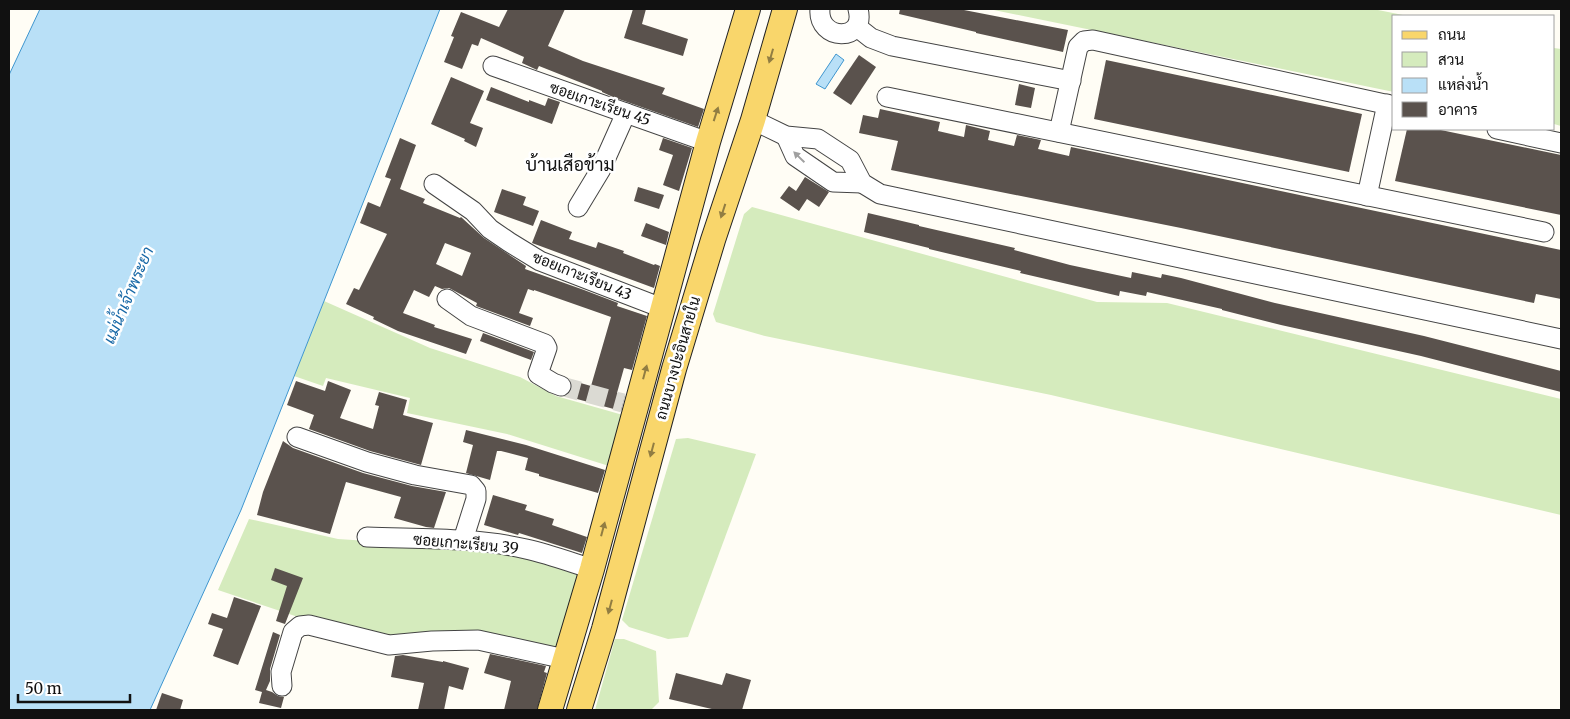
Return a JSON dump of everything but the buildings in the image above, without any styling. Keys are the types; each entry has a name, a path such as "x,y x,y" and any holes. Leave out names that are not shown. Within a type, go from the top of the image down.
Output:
{"main road":[{"name":"ถนนบางปะอินสายใน","path":"550,710 592,569 629,405 662,308 708,142 748,9"},
{"name":"ถนนบางปะอินสายใน","path":"579,710 604,629 674,369 713,240 753,120 785,9"}],"street":[{"path":"820,9 820,18 824,25 834,33 849,33 857,18 871,38 892,46 1071,81"},
{"path":"1059,132 1078,47 1084,42 1093,40 1390,105 1367,196"},
{"name":"ซอยเกาะเรียน 45","path":"492,66 708,142"},
{"path":"887,97 1544,232"},
{"path":"578,207 601,169 626,113"},
{"path":"753,120 786,136 818,139 850,160 862,182 880,194 1561,339"},
{"path":"1502,130 1561,143"},
{"path":"786,136 795,156 834,182 862,182"},
{"name":"ซอยเกาะเรียน 43","path":"434,184 473,210 490,228 509,242 540,261 662,308"},
{"path":"448,299 471,316 545,344 547,348 538,374 561,386"},
{"path":"298,437 367,462 471,486 476,491 476,500 463,540"},
{"name":"ซอยเกาะเรียน 39","path":"367,537 463,540 526,549 592,569"},
{"path":"282,686 281,672 293,632 300,626 309,625 389,645 432,641 478,640 565,659"}],"green space":[{"path":"989,9 1373,9 1403,15 1392,15 1392,92"},
{"path":"1555,48 1561,49 1561,126 1555,124"},
{"path":"752,207 1097,302 1167,303 1561,399 1561,515 1051,395 765,336 716,322 713,314 744,214"},
{"path":"324,301 430,348 520,377 556,396 623,415 609,466 507,434 407,413 410,398 326,378 323,386 294,376"},
{"path":"688,438 756,454 688,637 668,639 629,627 622,620 676,439"},
{"path":"249,519 338,539 517,551 580,567 561,648 392,640 307,620 218,590"},
{"path":"615,639 624,639 656,651 659,702 651,710 595,710"}],"water":[{"name":"แม่น้ำเจ้าพระยา","path":"40,9 440,9 241,510 150,710 9,710 9,75"},
{"path":"836,54 844,60 825,89 816,84"}],"tunnel":[{"path":"561,386 623,403"}],"district":[{"name":"บ้านเสือข้าม","path":"570,165"}]}
